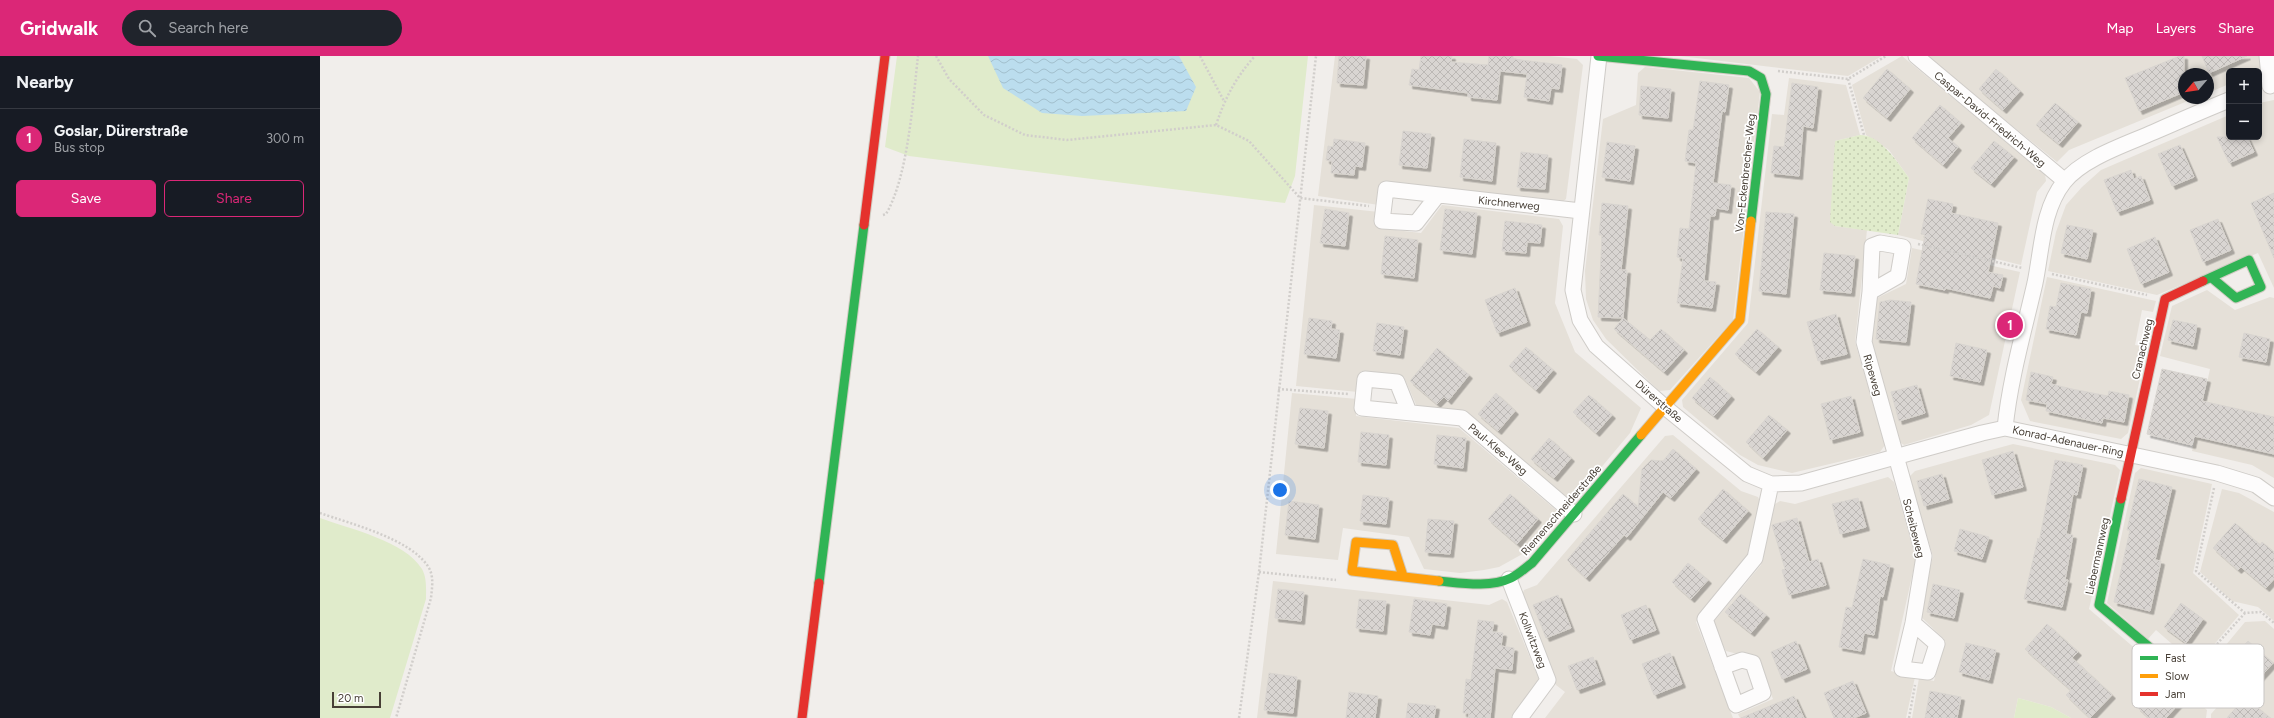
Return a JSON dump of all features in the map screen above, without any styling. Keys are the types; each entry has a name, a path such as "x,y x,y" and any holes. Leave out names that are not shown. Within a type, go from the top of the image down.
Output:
{"street":[{"path":"802,718 885,56"},
{"path":"1598,56 1749,71 1761,78"},
{"name":"Dürerstraße","path":"1598,56 1580,211 1573,290 1580,320 1596,346 1666,408 1747,474 1771,484 1800,483 2005,428"},
{"name":"Caspar-David-Friedrich-Weg","path":"1916,56 2065,181"},
{"path":"2267,56 2268,87"},
{"name":"Von-Eckenbrecher-Weg","path":"1666,408 1740,320 1766,94 1761,78"},
{"name":"Konrad-Adenauer-Ring","path":"2226,101 2099,156 2079,169 2065,181 2052,202 2046,219 2037,271 2008,404 2005,428 2217,473 2256,485 2274,498"},
{"name":"Kirchnerweg","path":"1437,196 1416,223 1382,221 1386,189 1437,196 1580,211"},
{"name":"Cranachweg","path":"2130,454 2165,299 2249,260 2261,287 2236,298 2212,278"},
{"name":"Ripeweg","path":"1870,292 1864,342 1896,457"},
{"path":"1363,396 1365,379 1397,382 1409,412"},
{"name":"Paul-Klee-Weg","path":"1363,396 1362,408 1462,418 1574,514"},
{"name":"Riemenschneiderstraße","path":"1352,571 1481,584 1509,579 1532,563 1666,408"},
{"name":"Liebermannweg","path":"2130,454 2099,605 2146,644"},
{"name":"Scheibeweg","path":"1896,457 1924,556 1913,623 1902,669 1918,672"},
{"path":"1722,667 1705,618 1755,558 1771,484"},
{"path":"1352,571 1356,542 1393,545 1403,576"},
{"name":"Kollwitzweg","path":"1509,579 1548,680 1520,718"},
{"path":"1913,623 1937,644 1928,672 1918,672"}],"path":[{"path":"864,217 886,214 894,201 907,142 918,56"},
{"path":"936,56 948,79 984,115 1025,135 1067,140 1216,125 1249,141 1300,198 1384,208"},
{"path":"1200,56 1224,101"},
{"path":"1216,125 1224,101 1239,74 1255,56"},
{"path":"1239,718 1259,572 1278,389 1316,56"},
{"path":"1761,78 1780,70 1848,79 1886,56"},
{"path":"1848,79 1864,135"},
{"path":"1278,389 1363,396"},
{"path":"2217,473 2196,571 2245,613 2261,612 2274,624"},
{"path":"320,513 404,544 419,556 429,568 432,581 431,598 396,718"},
{"path":"1259,572 1338,581 1352,571"},
{"path":"2218,644 2245,613"},
{"path":"1909,718 1918,672"}],"shaded area":[{"path":"1335,56 1550,56 1577,59 1583,65 1566,199 1561,203 1382,183 1379,205 1318,196"},
{"path":"1680,56 1882,56 1848,76"},
{"path":"1902,56 2045,174 2046,181 2037,192 2021,265 1898,235 1909,178 1889,150 1866,135 1852,85"},
{"path":"1926,56 2260,56 2261,68 2226,68 2226,85 2214,90 2214,68 2178,68 2178,104 2180,104 2069,150 2057,162"},
{"path":"1645,67 1749,78 1760,92 1733,320 1670,390 1659,391 1606,339 1593,320 1586,299 1585,271 1603,119 1636,105 1638,73"},
{"path":"1789,78 1846,85 1860,135 1835,141 1835,226 1867,230 1855,342 1885,445 1880,452 1792,473 1758,465 1740,455 1683,407 1682,400 1748,323 1772,114 1784,115"},
{"path":"2274,100 2274,288 2258,253 2157,295 2048,271 2056,232 2066,205 2082,187 2101,170 2226,116 2226,140 2262,140 2262,102"},
{"path":"1314,205 1379,212 1378,228 1421,233 1442,205 1559,219 1563,226 1555,303 1575,352 1641,408 1630,433 1574,500 1567,499 1463,413 1417,407 1404,377 1361,371 1358,392 1296,386"},
{"path":"1912,248 2020,272 1989,415 1971,425 1904,445 1898,441 1870,343 1875,299 1906,284"},
{"path":"2047,277 2156,301 2153,312 2142,310 2135,345 2147,347 2128,433 2121,439 2030,421 2021,400"},
{"path":"2207,290 2235,310 2270,297 2274,298 2274,478 2252,465 2192,451 2210,369 2160,356 2172,306"},
{"path":"1292,393 1357,399 1356,416 1459,428 1557,511 1556,521 1526,552 1499,567 1460,573 1424,569 1409,537 1343,528 1338,560 1276,554"},
{"path":"1673,435 1741,491 1758,497 1761,503 1750,559 1696,622 1733,718 1545,718 1565,692 1556,685 1521,597 1524,590 1537,585 1665,436"},
{"path":"2013,444 2115,465 2120,470 2089,609 2132,646 2132,708 2205,708 2207,710 2206,718 2071,718 2051,707 2018,698 2014,718 1912,718 1919,678 1934,681 1944,639 1919,615 1933,556 1909,477 1915,471"},
{"path":"2141,468 2212,484 2193,573 2239,615 2215,644 2172,644 2156,630 2148,639 2107,603 2135,473"},
{"path":"1888,477 1894,482 1916,558 1891,671 1915,677 1906,718 1740,718 1738,714 1773,699 1757,659 1726,651 1712,624 1761,565 1775,504 1780,501 1795,504"},
{"path":"2222,489 2239,493 2274,512 2274,621 2258,607 2232,601 2200,572"},
{"path":"1273,581 1489,605 1502,599 1507,602 1540,682 1512,718 1257,718"},
{"path":"2265,621 2274,629 2274,718 2211,718 2211,714 2216,708 2264,708 2264,644 2227,644 2245,622"}],"green space":[{"path":"897,56 1308,56 1295,176 1285,203 909,156 885,147"},
{"path":"1860,135 1868,136 1882,145 1909,178 1898,235 1835,226 1830,222 1835,141"},
{"path":"320,518 390,543 414,559 424,572 426,599 390,718 320,718"},
{"path":"2018,698 2051,707 2071,718 2014,718"}],"water":[{"path":"988,56 1179,56 1196,87 1186,111 1082,116 1042,113 1003,88"}],"building":[{"path":"1339,56 1366,56 1363,85 1337,83"},
{"path":"1421,56 1452,56 1451,62 1488,65 1489,56 1513,56 1513,59 1562,65 1559,89 1551,88 1549,101 1524,97 1527,74 1500,71 1497,100 1468,97 1468,93 1409,85 1412,69 1419,70"},
{"path":"2180,56 2184,56 2184,68 2178,68 2178,95 2139,111 2125,78"},
{"path":"2202,56 2247,56 2214,71 2214,68 2207,68"},
{"path":"1887,69 1910,89 1887,118 1863,98"},
{"path":"1996,69 2020,91 2003,110 1979,89"},
{"path":"1700,81 1729,85 1725,112 1722,111 1713,183 1731,185 1728,210 1716,208 1715,216 1710,216 1704,281 1716,282 1712,308 1677,303 1683,258 1677,257 1680,228 1689,229 1696,163 1685,161 1689,130 1693,130"},
{"path":"1792,83 1818,87 1813,128 1803,126 1799,176 1771,173 1774,146 1784,147"},
{"path":"1641,86 1671,89 1668,118 1639,115"},
{"path":"2055,103 2078,122 2059,144 2036,125"},
{"path":"1940,105 1961,123 1948,138 1958,147 1943,165 1912,138"},
{"path":"1403,131 1431,134 1427,168 1399,165"},
{"path":"2217,137 2226,137 2226,140 2248,140 2254,152 2229,163"},
{"path":"1334,139 1365,143 1362,167 1355,166 1354,175 1331,173 1332,161 1326,160 1328,146 1333,147"},
{"path":"1464,139 1496,143 1492,181 1460,177"},
{"path":"1994,141 2014,157 1991,184 1971,168"},
{"path":"1607,142 1635,146 1630,181 1602,177"},
{"path":"2180,145 2194,177 2172,186 2158,154"},
{"path":"1521,152 1548,155 1545,189 1517,187"},
{"path":"2131,170 2134,179 2141,176 2150,200 2117,212 2104,180"},
{"path":"2274,193 2274,258 2251,203"},
{"path":"1928,199 1953,204 1951,213 1998,223 1988,272 2003,275 2000,288 1993,286 1990,298 1945,288 1945,290 1916,284 1925,235 1921,234"},
{"path":"1602,203 1628,206 1621,270 1627,270 1623,318 1598,317 1602,235 1599,235"},
{"path":"1325,209 1349,213 1345,246 1320,243"},
{"path":"1445,209 1477,213 1472,254 1440,250"},
{"path":"1766,212 1794,214 1786,294 1759,291"},
{"path":"2218,219 2231,250 2203,262 2190,230"},
{"path":"1505,221 1542,225 1540,243 1527,242 1526,253 1502,251"},
{"path":"2067,225 2093,230 2087,259 2061,253"},
{"path":"1385,236 1418,240 1414,278 1381,274"},
{"path":"2155,237 2169,272 2141,284 2127,249"},
{"path":"1824,253 1855,256 1851,293 1820,290"},
{"path":"2061,283 2091,289 2087,313 2081,312 2076,335 2046,329 2050,306 2056,307"},
{"path":"1515,288 1527,322 1497,333 1485,300"},
{"path":"1890,300 1911,302 1906,342 1876,339 1880,302"},
{"path":"1836,314 1847,354 1818,361 1807,322"},
{"path":"1309,318 1332,321 1331,329 1340,330 1336,358 1304,354"},
{"path":"1623,318 1650,340 1661,329 1684,350 1664,372 1614,329"},
{"path":"2173,320 2197,325 2193,346 2168,340"},
{"path":"1377,323 1404,327 1400,355 1373,351"},
{"path":"1757,329 1778,347 1756,372 1735,354"},
{"path":"2244,333 2270,339 2266,362 2239,357"},
{"path":"1956,343 1987,350 1980,382 1950,376"},
{"path":"1526,347 1553,370 1536,390 1509,366"},
{"path":"1437,348 1469,375 1448,401 1444,397 1437,404 1410,381"},
{"path":"2162,369 2207,379 2202,401 2274,417 2274,454 2194,436 2192,445 2147,434"},
{"path":"2031,372 2053,377 2051,384 2072,389 2108,396 2109,391 2129,395 2124,422 2103,418 2102,423 2046,411 2047,404 2026,400"},
{"path":"1710,377 1731,396 1714,416 1692,398"},
{"path":"1917,385 1925,413 1899,421 1891,392"},
{"path":"1496,393 1515,411 1498,431 1478,414"},
{"path":"1589,395 1612,415 1596,433 1573,412"},
{"path":"1851,396 1860,432 1830,440 1821,404"},
{"path":"1300,408 1328,411 1324,448 1295,444"},
{"path":"1769,415 1787,430 1763,458 1746,442"},
{"path":"1361,432 1389,435 1386,465 1358,462"},
{"path":"1437,435 1466,438 1463,468 1434,464"},
{"path":"1549,438 1571,458 1554,478 1531,459"},
{"path":"1673,449 1696,469 1671,498 1663,492 1627,537 1624,535 1586,578 1567,560 1623,494 1638,507 1642,469 1651,460 1663,461"},
{"path":"2013,451 2023,487 1992,495 1982,460"},
{"path":"2055,460 2083,465 2077,495 2073,494 2066,534 2073,535 2065,580 2068,580 2062,607 2024,599 2038,538 2039,542"},
{"path":"1942,474 1949,499 1924,506 1917,481"},
{"path":"2139,479 2172,487 2155,560 2161,561 2150,611 2114,602 2130,530 2127,530"},
{"path":"1723,489 1748,511 1723,540 1698,519"},
{"path":"1510,494 1538,519 1517,544 1488,519"},
{"path":"1363,495 1389,498 1386,524 1360,521"},
{"path":"1858,498 1866,527 1840,534 1832,504"},
{"path":"1289,501 1319,505 1315,539 1285,535"},
{"path":"1797,518 1809,562 1818,559 1826,585 1789,595 1782,570 1785,569 1772,525"},
{"path":"1428,519 1454,521 1450,554 1425,552"},
{"path":"2235,523 2260,545 2262,542 2274,552 2274,579 2266,588 2241,567 2238,570 2213,548"},
{"path":"1960,529 1989,537 1982,559 1954,551"},
{"path":"1863,559 1890,565 1883,597 1880,596 1874,635 1864,633 1861,651 1839,647 1846,607 1852,608"},
{"path":"1688,563 1708,580 1691,599 1672,582"},
{"path":"1933,584 1960,590 1954,618 1927,612"},
{"path":"1278,589 1304,592 1301,621 1275,618"},
{"path":"1741,594 1766,615 1751,633 1725,612"},
{"path":"1558,595 1571,628 1546,638 1533,605"},
{"path":"1359,599 1386,601 1383,631 1356,628"},
{"path":"1414,599 1447,604 1444,626 1432,624 1430,635 1409,632"},
{"path":"2181,603 2203,619 2186,643 2164,627"},
{"path":"1646,605 1656,630 1630,640 1621,615"},
{"path":"1478,620 1494,622 1492,632 1503,633 1501,646 1514,648 1512,670 1495,668 1490,718 1469,718 1469,713 1463,713 1466,679 1471,680"},
{"path":"2047,624 2078,652 2072,658 2112,695 2090,718 2066,695 2071,690 2025,649"},
{"path":"1796,641 1807,669 1782,679 1771,652"},
{"path":"1966,643 1996,650 1989,680 1959,672"},
{"path":"1670,653 1682,684 1654,695 1642,664"},
{"path":"2264,655 2273,663 2264,673"},
{"path":"1593,657 1602,681 1577,690 1568,666"},
{"path":"1269,673 1297,677 1293,713 1264,710"},
{"path":"1853,681 1866,713 1854,718 1834,718 1824,693"},
{"path":"1930,691 1961,697 1957,718 1925,718"},
{"path":"1349,692 1378,696 1375,718 1346,718"},
{"path":"1794,696 1804,718 1741,718"},
{"path":"1408,703 1436,706 1434,718 1406,718"},
{"path":"2138,708 2175,708 2166,718 2149,718"},
{"path":"2236,708 2258,708 2270,718 2227,718"}],"traffic: fast":[{"path":"1598,56 1749,71 1761,78 1766,94 1751,221"},
{"path":"819,583 864,225"},
{"path":"2203,281 2249,260 2261,287 2236,298 2212,278"},
{"path":"1439,581 1466,584 1485,584 1503,581 1519,573 1532,563 1641,435"},
{"path":"2121,499 2099,605 2146,644"}],"traffic: slow":[{"path":"1641,435 1740,320 1751,221"},
{"path":"1403,576 1393,545 1356,542 1352,571 1439,581"}],"traffic: jam":[{"path":"864,225 885,56"},
{"path":"2121,499 2165,299 2203,281"},
{"path":"802,718 819,583"}],"place":[{"name":"Goslar, Dürerstraße","path":"2010,325"}]}
